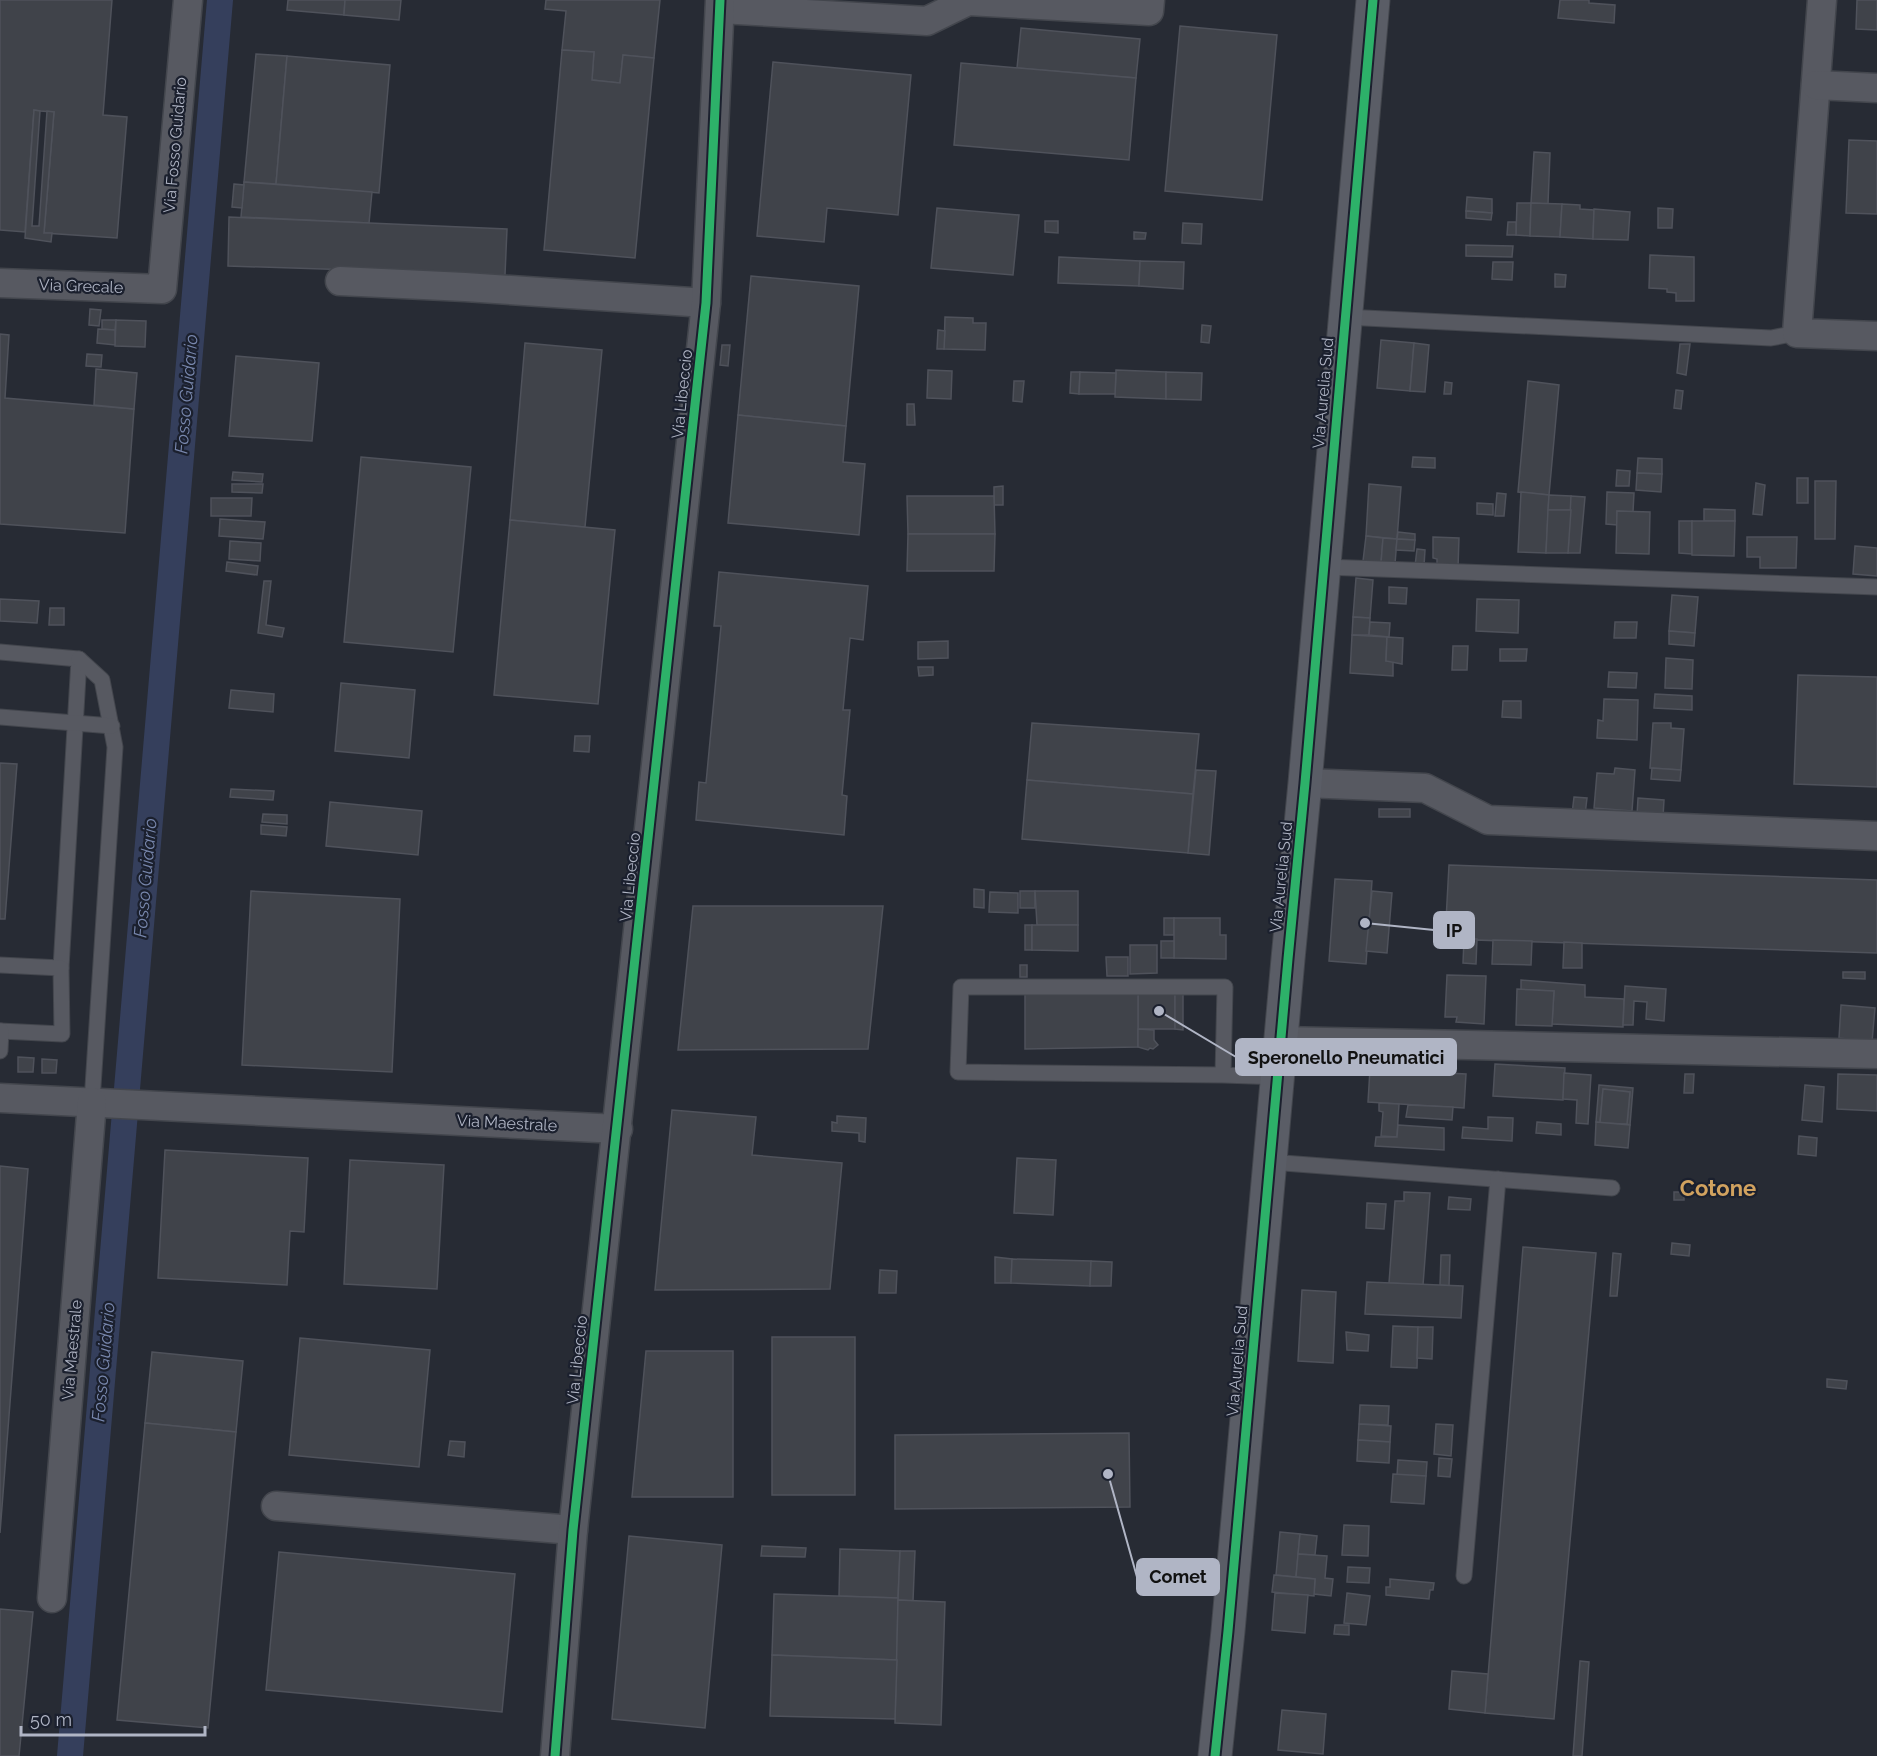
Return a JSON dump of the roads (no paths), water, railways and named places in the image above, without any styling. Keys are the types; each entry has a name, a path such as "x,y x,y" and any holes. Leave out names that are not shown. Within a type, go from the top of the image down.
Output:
{"main road":[{"name":"Via Aurelia Sud","path":"1215,1756 1305,783 1373,0"}],"street":[{"name":"Via Fosso Guidario","path":"162,289 188,0"},
{"path":"720,4 927,21 968,1 1149,11 1150,0"},
{"path":"1822,0 1797,333 1877,336"},
{"name":"Via Libeccio","path":"555,1756 573,1530 706,303 720,4"},
{"path":"1816,85 1877,88"},
{"path":"340,281 706,303"},
{"name":"Via Grecale","path":"0,283 162,289"},
{"path":"1305,783 1425,788 1488,820 1877,836"},
{"path":"1281,1041 1877,1054"},
{"path":"0,1098 97,1103"},
{"name":"Via Maestrale","path":"52,1598 97,1103 618,1129"},
{"path":"276,1506 573,1530"}],"lane":[{"path":"1345,317 1771,338 1797,333"},
{"path":"1324,567 1877,587"},
{"path":"0,652 79,659 102,680 112,726 116,747 97,1103"},
{"path":"0,1051 0,1031 62,1034 61,968 79,659"},
{"path":"0,717 112,726"},
{"path":"0,965 61,968"},
{"path":"1223,1075 1225,987 961,987 958,1072 1278,1077"},
{"path":"1270,1162 1612,1188"},
{"path":"1464,1576 1498,1179"}],"waterway":[{"name":"Fosso Guidario","path":"70,1756 220,0"}],"place":[{"name":"IP","path":"1365,923"},
{"name":"Speronello Pneumatici","path":"1159,1011"},
{"name":"Comet","path":"1108,1474"}],"district":[{"name":"Cotone","path":"1718,1188"}]}
